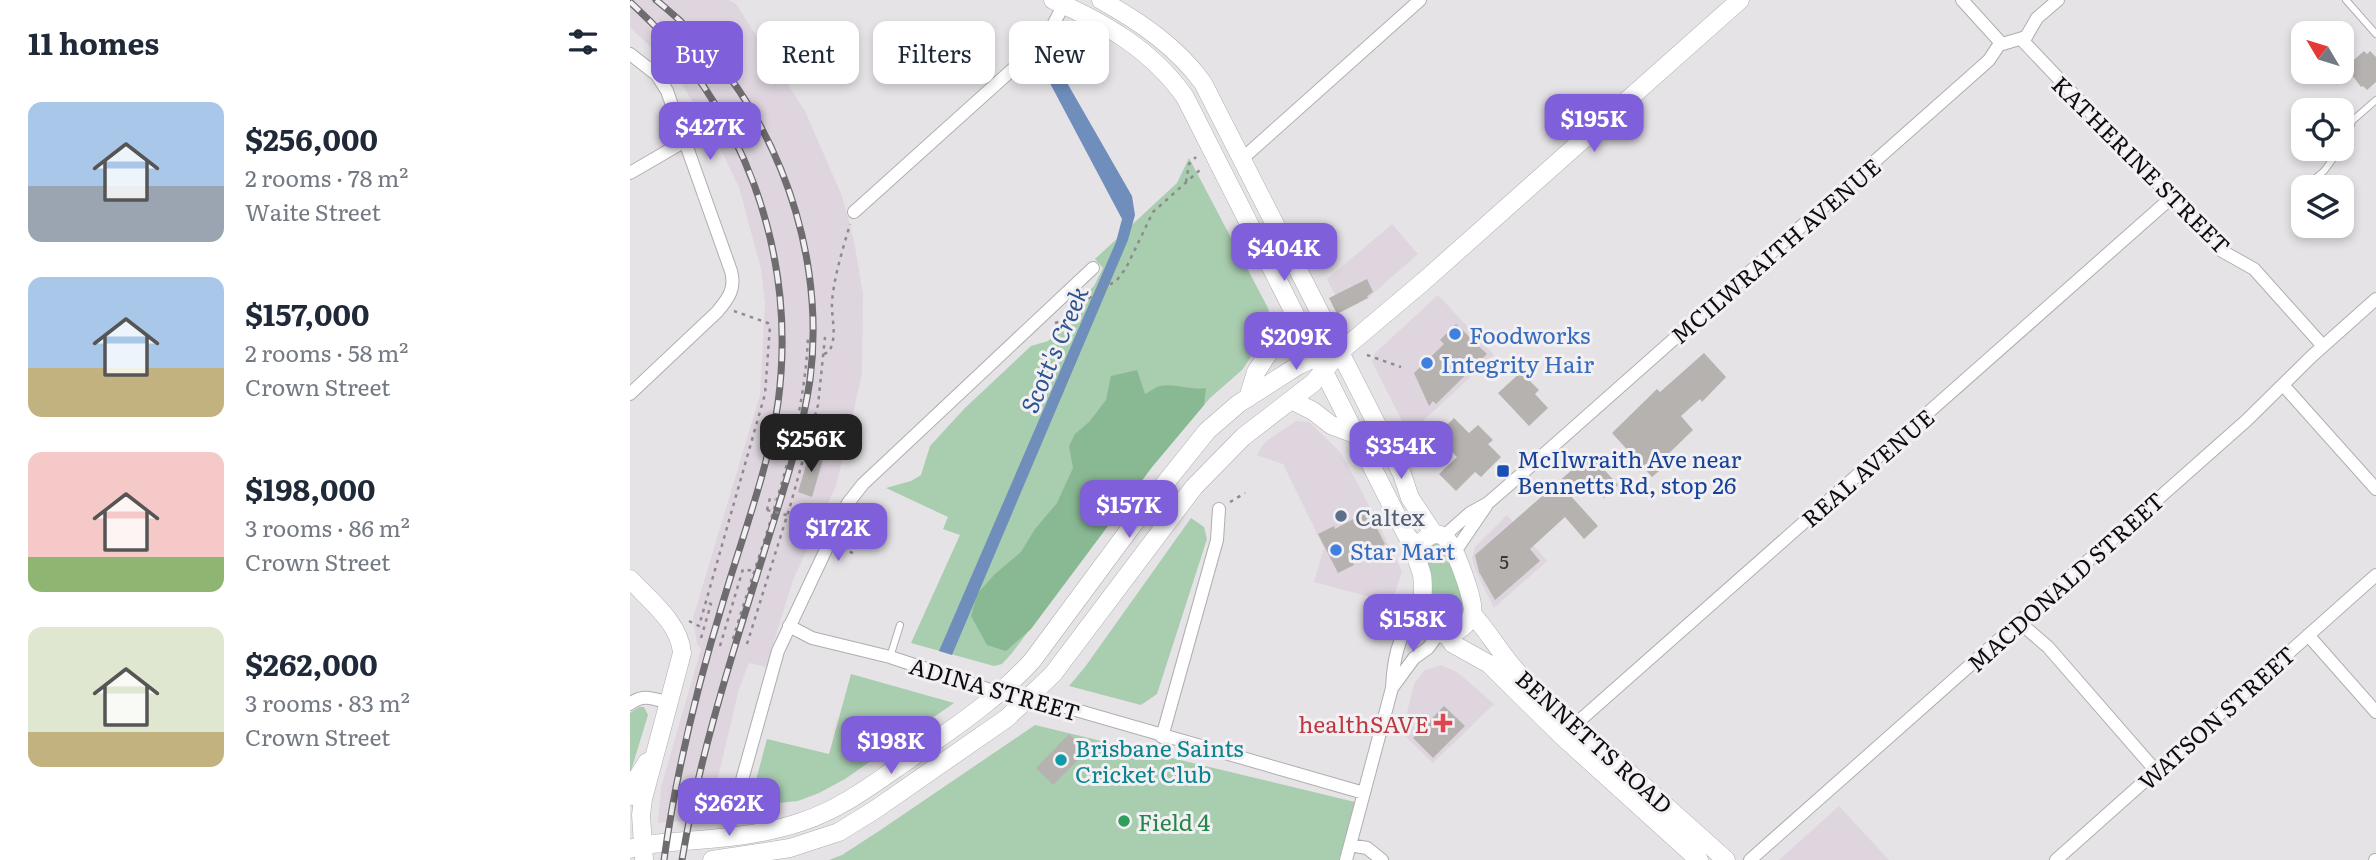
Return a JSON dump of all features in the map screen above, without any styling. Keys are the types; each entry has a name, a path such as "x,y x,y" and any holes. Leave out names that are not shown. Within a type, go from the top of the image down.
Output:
{"main road":[{"path":"1101,0 1154,33 1187,62 1203,83 1341,351 1402,474 1410,498 1454,553 1473,604 1472,614 1462,628 1443,634"},
{"path":"712,860 790,848 839,832 984,735 1030,698 1064,660 1194,487 1243,437 1291,400 1320,365 1341,351 1424,281 1740,0"},
{"path":"1061,2 1141,50 1165,72 1185,97 1407,536 1417,547"},
{"path":"1248,398 1256,372 1294,314"},
{"path":"630,579 672,625 680,640 681,659 655,750 635,851 776,829 820,815 862,792 1001,693 1048,641 1198,441 1216,421 1299,365 1320,365"},
{"path":"1291,400 1313,411 1331,425 1355,434"},
{"path":"1422,611 1423,582 1416,557 1417,547 1426,537 1439,535"},
{"name":"BENNETTS ROAD","path":"1422,611 1430,626 1453,644 1489,664 1720,858"},
{"name":"BENNETTS ROAD","path":"1472,614 1511,666 1569,730 1699,860"},
{"path":"630,796 634,783 655,750"}],"street":[{"path":"1091,18 1101,0"},
{"path":"1242,158 1420,0"},
{"path":"1962,0 2001,43 2022,40 2028,35 2037,18 2058,0"},
{"path":"854,212 1035,49 1048,34 1061,2"},
{"name":"KATHERINE STREET","path":"2022,40 2222,251 2254,268 2323,346"},
{"name":"MCILWRAITH AVENUE","path":"1439,535 1488,503 1989,60 2001,43"},
{"path":"630,54 661,81 685,141 731,271 733,284 731,294 712,317 630,394"},
{"path":"630,173 685,141"},
{"name":"REAL AVENUE","path":"1569,730 2171,198"},
{"path":"742,780 775,661 848,503 863,484 900,458 1042,323 1093,268"},
{"name":"MACDONALD STREET","path":"1750,860 2237,429 2376,299"},
{"path":"2283,385 2376,489"},
{"name":"MCILWRAITH AVENUE","path":"1454,553 1488,503"},
{"path":"1162,737 1217,540 1219,509"},
{"name":"WATSON STREET","path":"2056,860 2376,575"},
{"path":"1346,860 1392,688 1392,664 1413,618 1422,611"},
{"path":"2019,622 2048,647 2156,771"},
{"name":"ADINA STREET","path":"789,626 812,638 890,657 1001,693 1030,698 1364,793"},
{"path":"1392,688 1414,658 1443,634"},
{"path":"2308,635 2376,712"},
{"path":"630,704 645,696 669,703"},
{"path":"1350,845 1367,848 1382,860"}],"lane":[{"path":"2346,0 2376,34"},
{"path":"2354,119 2376,100"},
{"path":"2320,175 2332,161"},
{"path":"890,657 900,625"}],"path":[{"path":"1186,182 1189,164 1199,155"},
{"path":"1042,323 1065,320 1083,302 1117,280 1126,268 1153,212 1201,169"},
{"path":"824,354 829,352 833,343 835,332 832,302 842,248 854,212"},
{"path":"686,620 699,626 765,394 770,326 734,311"},
{"path":"733,639 793,443 803,398 808,337"},
{"path":"747,644 818,405 825,337"},
{"path":"1367,355 1401,367"},
{"path":"1219,509 1245,493"},
{"path":"775,499 770,498 767,510 794,517 798,505"},
{"path":"791,503 802,507 792,542 797,543 811,517 816,518 810,535 816,538"},
{"path":"839,547 857,555"},
{"path":"720,646 743,569 753,571"},
{"path":"701,638 712,604 707,602"},
{"path":"726,817 742,780"}],"shaded area":[{"path":"630,0 729,0 736,4 757,37 757,84 788,84 805,111 842,196 854,241 863,294 862,374 836,486 793,580 766,667 749,663 739,689 709,815 706,819 658,823 661,787 701,649 697,644 693,618 760,395 765,304 761,269 739,187 715,138 682,84 743,84 743,21 651,21 651,48 630,27"},
{"path":"1392,224 1418,254 1368,298 1343,311 1327,279"},
{"path":"1438,295 1494,355 1409,434 1372,362 1375,353"},
{"name":"Caltex","path":"1296,421 1309,422 1340,452 1358,484 1402,571 1392,603 1314,582 1324,548 1283,464 1257,455 1265,442"},
{"path":"1507,515 1547,561 1494,608 1472,558 1475,547"},
{"path":"1441,665 1457,672 1494,704 1433,763 1402,733 1414,684 1425,670"},
{"path":"1839,806 1889,860 1779,860"}],"green space":[{"path":"1189,158 1268,308 1272,323 1270,329 1242,370 1210,398 1152,467 1002,664 994,666 911,643 960,535 943,529 948,517 886,488 911,481 921,475 930,446 965,408 1031,346 1048,341 1061,329 1066,312 1094,286 1103,268 1095,259 1177,183"},
{"path":"1137,370 1145,394 1166,385 1206,388 1204,405 1152,467 1031,629 1006,651 987,645 971,616 977,594 1021,552 1035,529 1057,503 1073,468 1069,446 1075,434 1089,422 1106,400 1111,376"},
{"path":"1191,518 1204,527 1207,539 1157,694 1141,705 1069,686 1085,667"},
{"path":"1437,542 1443,545 1465,603 1463,618 1446,625 1431,616 1424,553 1428,545"},
{"path":"851,674 954,703 845,779 819,793 798,801 749,806 767,739 829,754"},
{"path":"644,707 648,715 630,774 630,713"},
{"path":"1035,725 1355,802 1339,860 829,860 842,855 879,831"}],"water":[{"path":"1050,84 1068,84 1132,196 1135,215 1128,240 952,655 939,651 1116,242 1122,219"}],"building":[{"path":"2364,51 2367,54 2370,51 2376,57 2376,82 2367,90 2354,78 2354,60"},
{"path":"1367,279 1373,292 1368,298 1337,314 1329,298"},
{"path":"1456,324 1487,354 1436,404 1433,401 1429,406 1414,373 1444,344 1440,340"},
{"path":"1704,353 1726,377 1702,402 1700,399 1681,416 1693,430 1661,461 1665,466 1652,477 1612,433 1657,389 1660,392"},
{"path":"1521,372 1539,390 1535,394 1548,408 1529,426 1498,393"},
{"path":"1454,418 1469,433 1478,425 1493,440 1488,444 1501,457 1481,477 1475,472 1456,491 1439,474 1457,457 1446,446 1449,443 1439,433"},
{"path":"810,452 824,456 812,497 798,492"},
{"path":"1590,454 1618,485 1604,498 1586,479 1569,494 1598,526 1584,539 1565,517 1530,549 1540,561 1495,600 1479,572 1475,555"},
{"path":"1368,511 1385,544 1352,561 1354,565 1338,573 1318,534 1334,526 1335,529"},
{"path":"1444,706 1465,726 1433,758 1413,738"},
{"name":"Brisbane Saints Cricket Club","path":"1069,734 1086,752 1053,785 1036,768"}],"railway":[{"path":"656,0 695,36 729,77 758,122 781,170 798,221 809,274 813,327 810,380 796,448 717,708 697,783 682,860"},
{"path":"630,2 670,42 704,86 732,134 754,184 770,237 779,291 782,347 774,428 696,698 681,762 664,860"}],"place":[{"name":"Foodworks","path":"1455,334"},
{"name":"Integrity Hair","path":"1427,363"},
{"name":"McIlwraith Ave near Bennetts Rd, stop 26","path":"1503,471"},
{"name":"Caltex","path":"1341,516"},
{"name":"Star Mart","path":"1336,550"},
{"name":"healthSAVE","path":"1443,723"},
{"name":"Brisbane Saints Cricket Club","path":"1061,760"},
{"name":"Field 4","path":"1124,821"}],"water label":[{"name":"Scott's Creek","path":"1053,349"}]}
